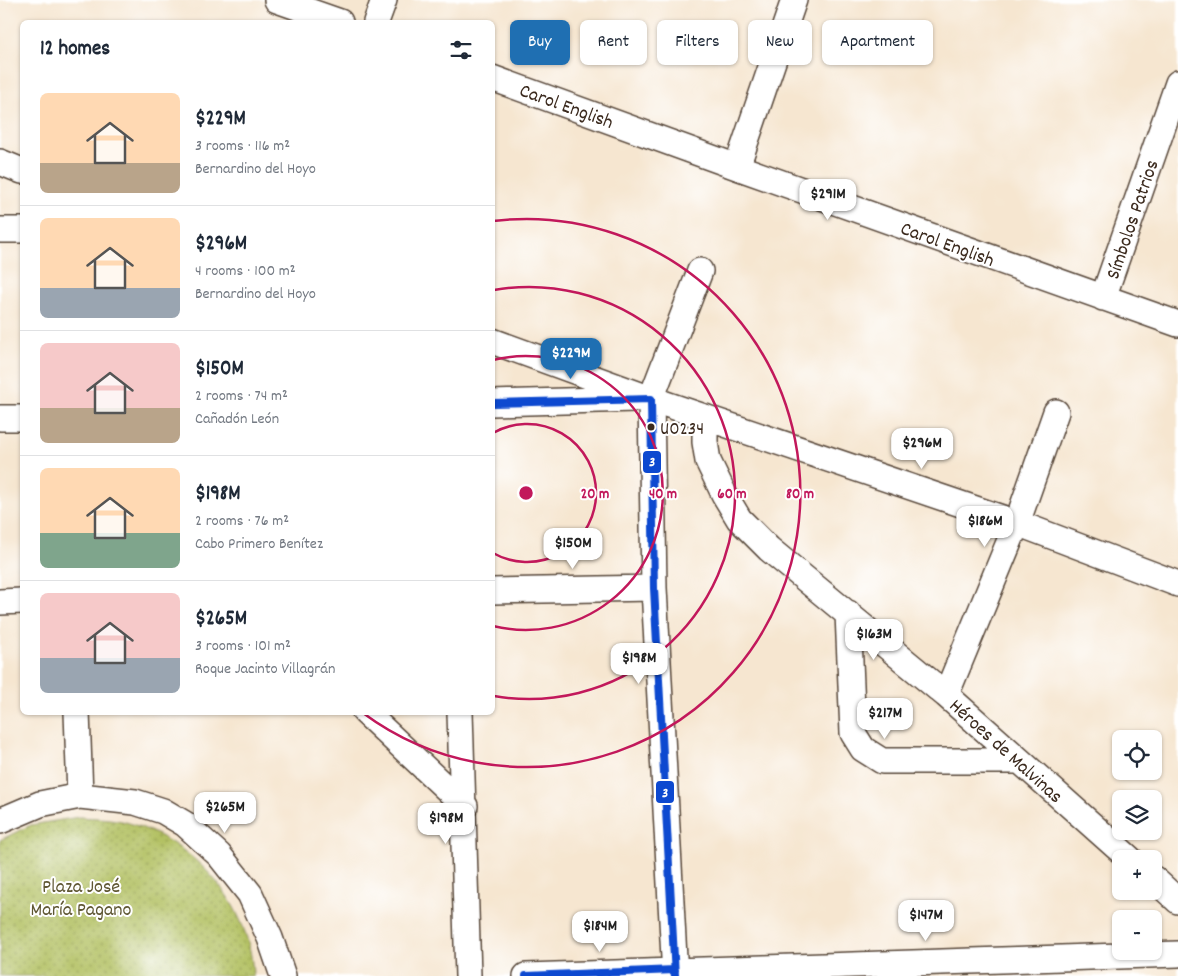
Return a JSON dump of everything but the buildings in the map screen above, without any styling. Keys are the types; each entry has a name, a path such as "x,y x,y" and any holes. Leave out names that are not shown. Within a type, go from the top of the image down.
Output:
{"street":[{"path":"277,0 334,20"},
{"path":"377,20 384,0"},
{"path":"736,167 794,0"},
{"name":"Carol English","path":"495,79 1178,324"},
{"name":"Símbolos Patrios","path":"1104,298 1178,83"},
{"path":"0,162 20,170"},
{"path":"0,230 20,230"},
{"path":"675,973 654,588 651,398 700,271"},
{"path":"495,342 705,417 1017,523 1178,584"},
{"path":"495,403 651,398"},
{"path":"946,695 1017,523 1056,412"},
{"name":"Héroes de Malvinas","path":"705,417 705,442 708,461 739,519 769,549 848,612 946,695 1120,850"},
{"path":"0,418 20,418"},
{"path":"495,591 654,588"},
{"path":"0,602 20,601"},
{"path":"848,612 853,733 863,749 882,761 1019,761"},
{"path":"77,715 80,796"},
{"path":"368,715 465,806"},
{"path":"460,715 465,806 468,976"},
{"path":"0,821 40,804 80,796 135,802 163,811 185,824 219,856 250,894 270,938 283,976"},
{"path":"1162,886 1178,901"},
{"path":"526,976 675,973 1178,954"}],"green space":[{"name":"Plaza José María Pagano","path":"79,817 111,819 129,823 153,833 176,846 197,862 215,880 231,901 242,925 250,950 253,976 0,976 0,840 31,825"}],"transit line":[{"name":"3","path":"495,403 651,399 654,588 675,976"},
{"name":"3","path":"526,976 675,970"}],"place":[{"name":"U0234","path":"651,427"}]}
